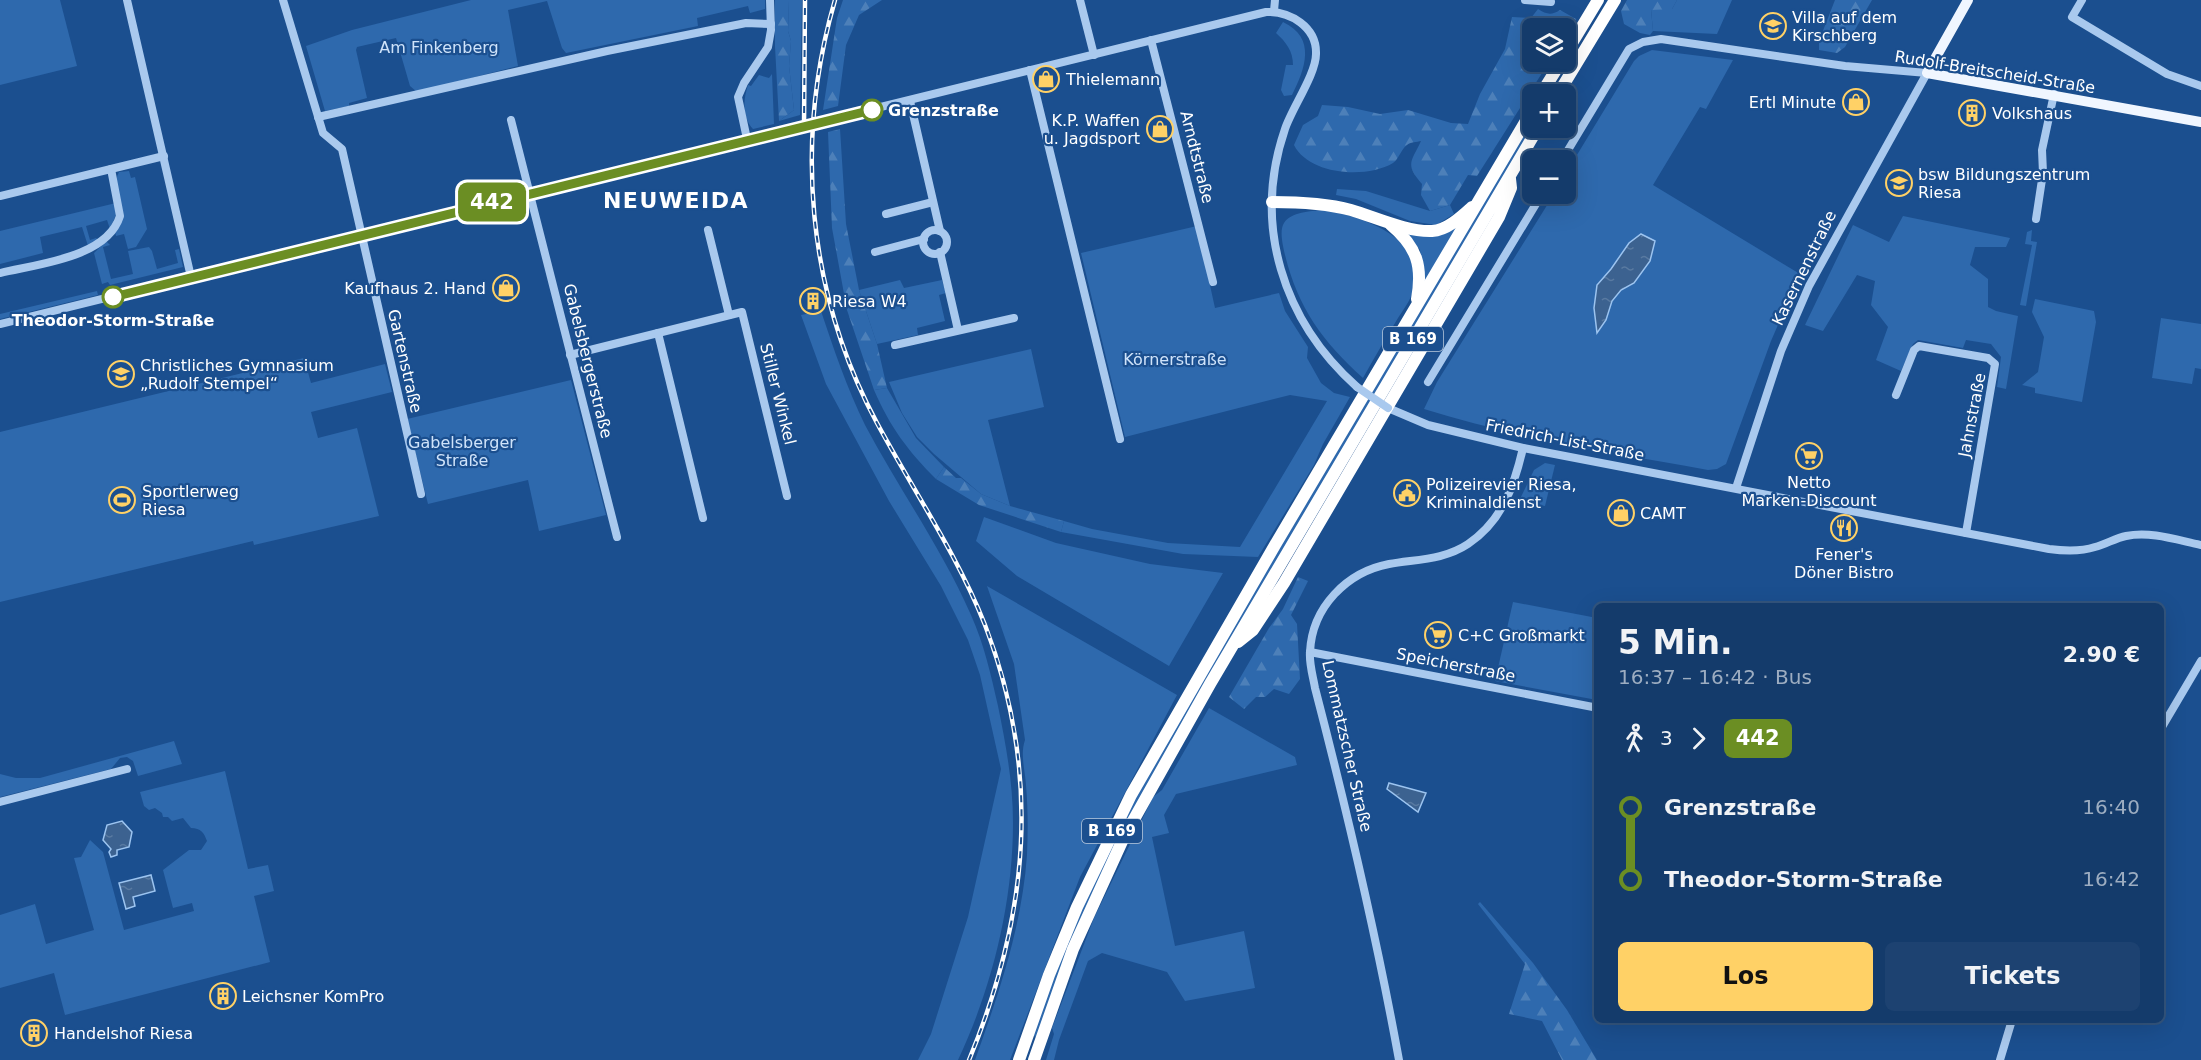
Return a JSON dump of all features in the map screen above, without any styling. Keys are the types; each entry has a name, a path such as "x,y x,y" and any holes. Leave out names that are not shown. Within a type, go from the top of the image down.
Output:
{"highway":[{"path":"1576,36 1598,0"},
{"path":"1564,84 1615,0"},
{"name":"B 169","path":"1019,1060 1049,975 1077,907 1117,821 1199,675 1522,128"},
{"name":"B 169","path":"1034,1060 1061,981 1110,866 1159,774 1533,138"},
{"path":"1232,647 1253,630 1284,583 1388,408 1499,217 1511,188 1510,175"},
{"path":"1272,202 1324,204 1350,209 1390,224 1432,231 1449,226 1479,201"},
{"path":"1390,224 1413,248 1418,262 1419,287 1415,308"}],"main road":[{"path":"1927,74 1968,0"},
{"name":"Rudolf-Breitscheid-Straße","path":"1927,74 2054,94 2201,122"}],"street":[{"path":"127,0 191,277"},
{"path":"747,139 738,97 744,83 768,47 771,24 770,0"},
{"path":"1080,0 1094,55"},
{"path":"0,324 1274,11 1275,0"},
{"path":"1525,0 1551,2"},
{"path":"2082,0 2072,17 2167,74 2201,86"},
{"path":"285,1 318,117 607,51 746,23 771,24"},
{"name":"Friedrich-List-Straße","path":"1274,11 1300,21 1310,34 1316,53 1312,72 1293,106 1280,146 1274,176 1273,231 1277,256 1299,316 1322,351 1357,387 1388,408 1428,425 1523,448 2049,549 2087,550 2124,536 2136,535 2157,536 2201,544"},
{"name":"Rudolf-Breitscheid-Straße","path":"1568,150 1629,49 1649,40 1661,39 1845,66 1927,74"},
{"name":"Arndtstraße","path":"1151,40 1213,282"},
{"path":"1029,70 1120,439"},
{"name":"Kasernenstraße","path":"1736,488 1781,351 1809,286 1927,74"},
{"path":"2036,219 2043,173 2042,150 2054,94"},
{"path":"910,101 940,231 946,237 947,243 940,252"},
{"name":"Gartenstraße","path":"318,117 326,138 342,149 421,494"},
{"name":"Gabelsbergerstraße","path":"511,120 617,537"},
{"path":"0,196 164,156"},
{"path":"0,273 86,252 105,239 118,223 120,216 111,169"},
{"path":"886,214 933,202"},
{"path":"1428,381 1536,204"},
{"path":"570,355 729,315 708,230"},
{"path":"940,231 929,232 924,239 924,246 929,252 940,252"},
{"path":"875,252 924,239"},
{"path":"940,252 958,330"},
{"name":"Stiller Winkel","path":"729,315 742,312 788,496"},
{"path":"895,345 1014,318"},
{"path":"658,333 703,518"},
{"name":"Jahnstraße","path":"1896,395 1914,350 1919,346 1988,358 1995,364 1966,533"},
{"name":"Lommatzscher Straße","path":"1399,1060 1380,955 1315,688 1310,652 1319,617 1342,585 1375,568 1452,553 1481,535 1502,510 1510,495 1523,448"},
{"name":"Speicherstraße","path":"1310,652 1594,707"},
{"path":"2164,723 2201,661"},
{"path":"0,802 127,769"},
{"path":"2000,1060 2011,1023"}],"green space":[{"path":"0,0 60,0 77,66 0,85"},
{"name":"Am Finkenberg","path":"471,0 765,0 765,9 750,13 748,6 697,18 698,26 566,53 562,48 547,1 508,10 518,66 417,92 410,86 396,38 357,47 367,98 349,103 349,106 325,111 306,46 352,30"},
{"path":"775,0 789,0 788,31 791,41 789,66 794,110 779,121 775,46"},
{"path":"789,0 802,0 800,115 779,121 794,110 789,66 791,41 788,31"},
{"path":"843,0 882,0 859,15 846,45 838,106 823,110 837,18"},
{"path":"1627,0 1677,0 1672,9 1651,10 1653,31 1650,35 1640,33 1624,24 1621,11"},
{"path":"1677,0 1732,0 1717,34 1653,31 1651,9 1672,9"},
{"path":"1835,0 1872,0 1845,47 1837,53 1819,50 1819,41"},
{"path":"1538,9 1549,14 1560,10 1574,18 1531,18"},
{"path":"1512,17 1531,18 1522,18 1522,72 1543,72 1535,84 1522,84 1522,105 1477,176 1468,175 1450,205 1430,211 1421,195 1422,184 1413,172 1411,162 1421,141 1407,145 1393,163 1382,168 1354,172 1325,168 1312,163 1301,155 1294,145 1303,125 1318,116 1322,105 1348,107 1380,114 1408,110 1451,123 1468,124 1480,94 1505,49"},
{"path":"1283,22 1301,36 1305,55 1301,75 1292,95 1284,96 1281,90 1286,65 1293,65 1288,47 1276,33"},
{"path":"1652,50 1733,60 1706,109 1700,107 1653,185 1800,274 1771,341 1726,464 1717,469 1708,470 1530,437 1424,409 1437,382 1548,204 1576,204 1576,157 1639,56"},
{"path":"772,74 774,124 753,129 744,108 748,85 751,86 759,75 769,78"},
{"path":"840,129 846,224 859,290 877,344 887,388 874,390 847,310 832,228 828,132"},
{"path":"1522,138 1527,138 1155,770 1036,1037 1032,1035 1080,911 1136,796"},
{"path":"129,171 131,178 135,177 147,229 136,247 128,249 124,234 116,236 115,232 122,215 116,180 119,172"},
{"path":"1337,189 1366,191 1430,211 1450,205 1454,214 1436,225 1410,221 1356,199 1336,195"},
{"path":"116,203 118,210 110,229 107,220 86,226 90,240 96,238 98,240 88,246 82,227 40,237 43,253 0,264 0,231"},
{"path":"1322,210 1373,224 1388,233 1402,243 1411,256 1415,272 1411,297 1363,378 1324,337 1305,308 1290,274 1282,243 1283,226 1287,219 1296,214"},
{"path":"1903,216 2010,238 2006,247 1975,247 1970,265 1988,279 1988,307 2018,316 2006,389 1997,387 2001,357 1991,344 1966,340 1963,348 1918,340 1913,344 1901,371 1876,360 1888,327 1871,305 1875,281 1857,275 1823,331 1805,325 1853,225 1889,242"},
{"path":"1460,222 1425,282 1423,281 1420,250 1405,232"},
{"name":"Körnerstraße","path":"1197,226 1215,308 1279,293 1285,311 1308,347 1307,358 1321,383 1334,393 1350,397 1323,444 1314,465 1258,557 1183,554 1061,532 1064,521 1092,529 1168,543 1240,547 1327,401 1290,395 1125,437 1081,253"},
{"path":"2032,230 2031,241 2037,242 2026,306 2020,305 2032,245 2025,244 2027,232"},
{"path":"106,241 110,245 103,247 111,279 133,274 128,251 149,247 157,269 178,263 175,250 179,249 183,267 110,285 108,282 102,284 94,253"},
{"path":"900,280 904,288 942,280 946,293 939,295 945,321 917,328 918,335 877,344 859,290"},
{"path":"97,291 98,295 0,319 0,314"},
{"path":"2035,299 2094,311 2096,322 2082,402 2035,393 2035,388 2022,385 2038,372 2044,337 2032,312"},
{"path":"821,311 865,425 947,566 971,615 987,660 1004,735 1013,808 1012,853 1005,914 981,1004 958,1060 918,1060 931,1034 968,917 1001,769 980,675 968,640 941,586 889,501 826,384 801,315"},
{"path":"2161,318 2201,324 2201,369 2195,368 2192,384 2152,378"},
{"path":"1031,349 1044,407 988,420 1010,506 981,494 917,437 902,413 889,382"},
{"name":"Sportlerweg Riesa","path":"304,358 311,383 385,364 392,392 311,412 318,438 357,428 379,516 254,545 253,541 0,602 0,432"},
{"name":"Gabelsberger Straße","path":"571,380 606,515 539,531 528,480 428,504 407,419"},
{"path":"887,388 916,438 944,467 936,479 908,448 886,416 874,390"},
{"path":"1545,463 1555,465 1545,506 1519,501 1534,470"},
{"path":"944,467 956,478 961,478 981,494 1010,506 1064,521 1061,532 979,505 936,479"},
{"path":"984,517 1056,543 1150,564 1223,573 1169,666 1017,576 976,541"},
{"path":"1298,577 1308,581 1291,615 1297,624 1300,679 1289,694 1274,689 1265,697 1256,697 1244,709 1229,697 1269,628 1283,609"},
{"path":"987,586 1177,695 1080,877 1010,1060 975,1060 1001,984 1015,933 1024,881 1027,846 1027,802 1023,756 1025,740 1014,664"},
{"path":"1513,602 1594,617 1594,699 1495,681"},
{"path":"1209,708 1295,757 1297,765 1176,794 1164,815 1169,833 1152,837 1175,946 1244,931 1255,988 1185,1001 1167,972 1102,953 1088,961 1054,1060 1046,1060 1054,1034 1052,1028 1094,918 1153,797 1162,790"},
{"path":"174,741 182,764 138,776 133,761 127,757 120,758 111,769 0,797 0,774 16,778 40,778"},
{"path":"225,771 248,869 268,865 274,891 254,896 270,962 65,1015 54,973 0,988 0,915 35,904 46,944 94,930 74,858 81,857 90,840 103,852 124,930 194,911 192,903 173,908 163,870 189,850 201,850 207,841 206,838 200,830 191,828 183,818 172,821 168,817 163,817 162,813 155,808 149,810 144,806 140,792"},
{"path":"1480,902 1533,963 1567,1010 1597,1060 1562,1060 1542,1021 1509,1014 1525,964 1478,904"}],"water":[{"path":"1641,234 1655,241 1650,261 1634,283 1621,290 1612,301 1606,320 1597,333 1594,308 1597,285 1629,243"},
{"path":"1389,783 1426,793 1418,812 1387,789"},
{"path":"122,821 132,832 129,847 117,850 117,855 111,857 109,852 111,849 103,840 107,825"},
{"path":"151,875 155,891 133,897 135,906 126,909 119,883"}],"railway":[{"path":"804,127 805,0"},
{"path":"835,0 822,53 814,107 812,162 814,216 822,269 835,322 853,373 877,423 961,573 985,625 1003,681 1015,735 1021,790 1021,844 1015,898 1005,952 989,1006 969,1060"}],"bus line":[{"name":"442","path":"113,297 872,110"}],"place":[{"name":"Villa auf dem Kirschberg","path":"1773,26"},
{"name":"Thielemann","path":"1046,79"},
{"name":"Ertl Minute","path":"1856,102"},
{"name":"Grenzstraße","path":"872,110"},
{"name":"Volkshaus","path":"1972,113"},
{"name":"K.P. Waffen u. Jagdsport","path":"1160,129"},
{"name":"bsw Bildungszentrum Riesa","path":"1899,183"},
{"name":"Kaufhaus 2. Hand","path":"506,288"},
{"name":"Theodor-Storm-Straße","path":"113,297"},
{"name":"Riesa W4","path":"813,301"},
{"name":"Christliches Gymnasium „Rudolf Stempel“","path":"121,374"},
{"name":"Netto Marken-Discount","path":"1809,456"},
{"name":"Polizeirevier Riesa, Kriminaldienst","path":"1407,493"},
{"name":"Sportlerweg Riesa","path":"122,500"},
{"name":"CAMT","path":"1621,513"},
{"name":"Fener's Döner Bistro","path":"1844,528"},
{"name":"C+C Großmarkt","path":"1438,635"},
{"name":"Leichsner KomPro","path":"223,996"},
{"name":"Handelshof Riesa","path":"34,1033"}],"district":[{"name":"NEUWEIDA","path":"676,200"}]}
